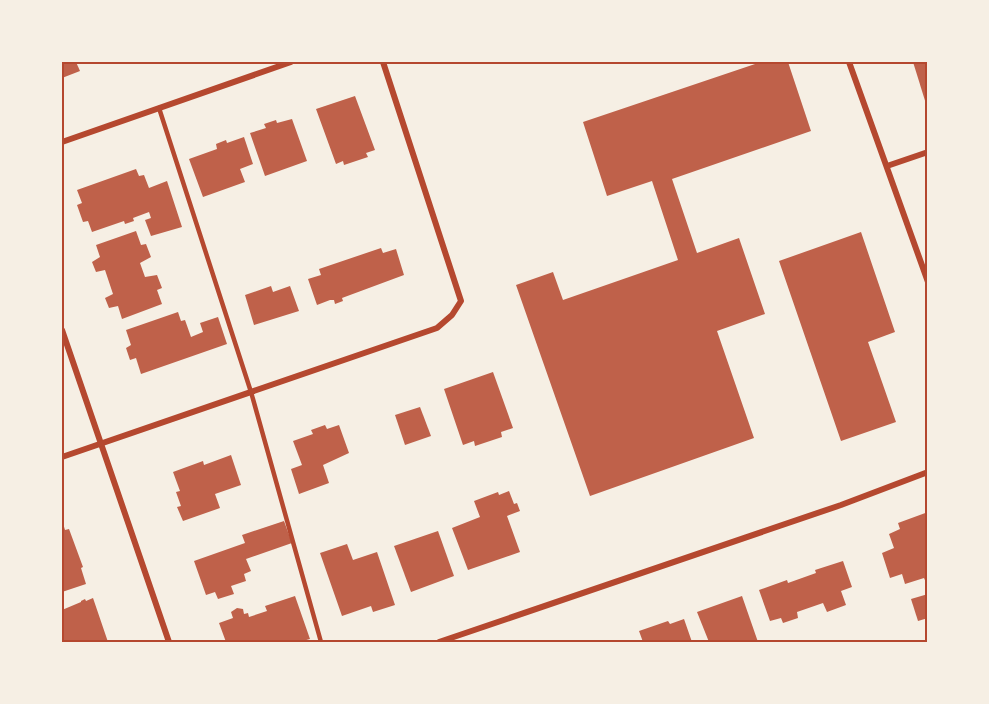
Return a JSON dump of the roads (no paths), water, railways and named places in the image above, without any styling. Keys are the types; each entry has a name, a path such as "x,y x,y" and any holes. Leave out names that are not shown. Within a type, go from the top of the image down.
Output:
{"street":[{"path":"62,142 291,62"},
{"path":"62,457 437,327 452,315 461,301 383,62"},
{"path":"849,62 927,282"},
{"path":"886,166 927,152"},
{"path":"62,330 169,642"},
{"path":"439,642 927,472"}],"lane":[{"path":"159,108 251,392 321,642"}]}
